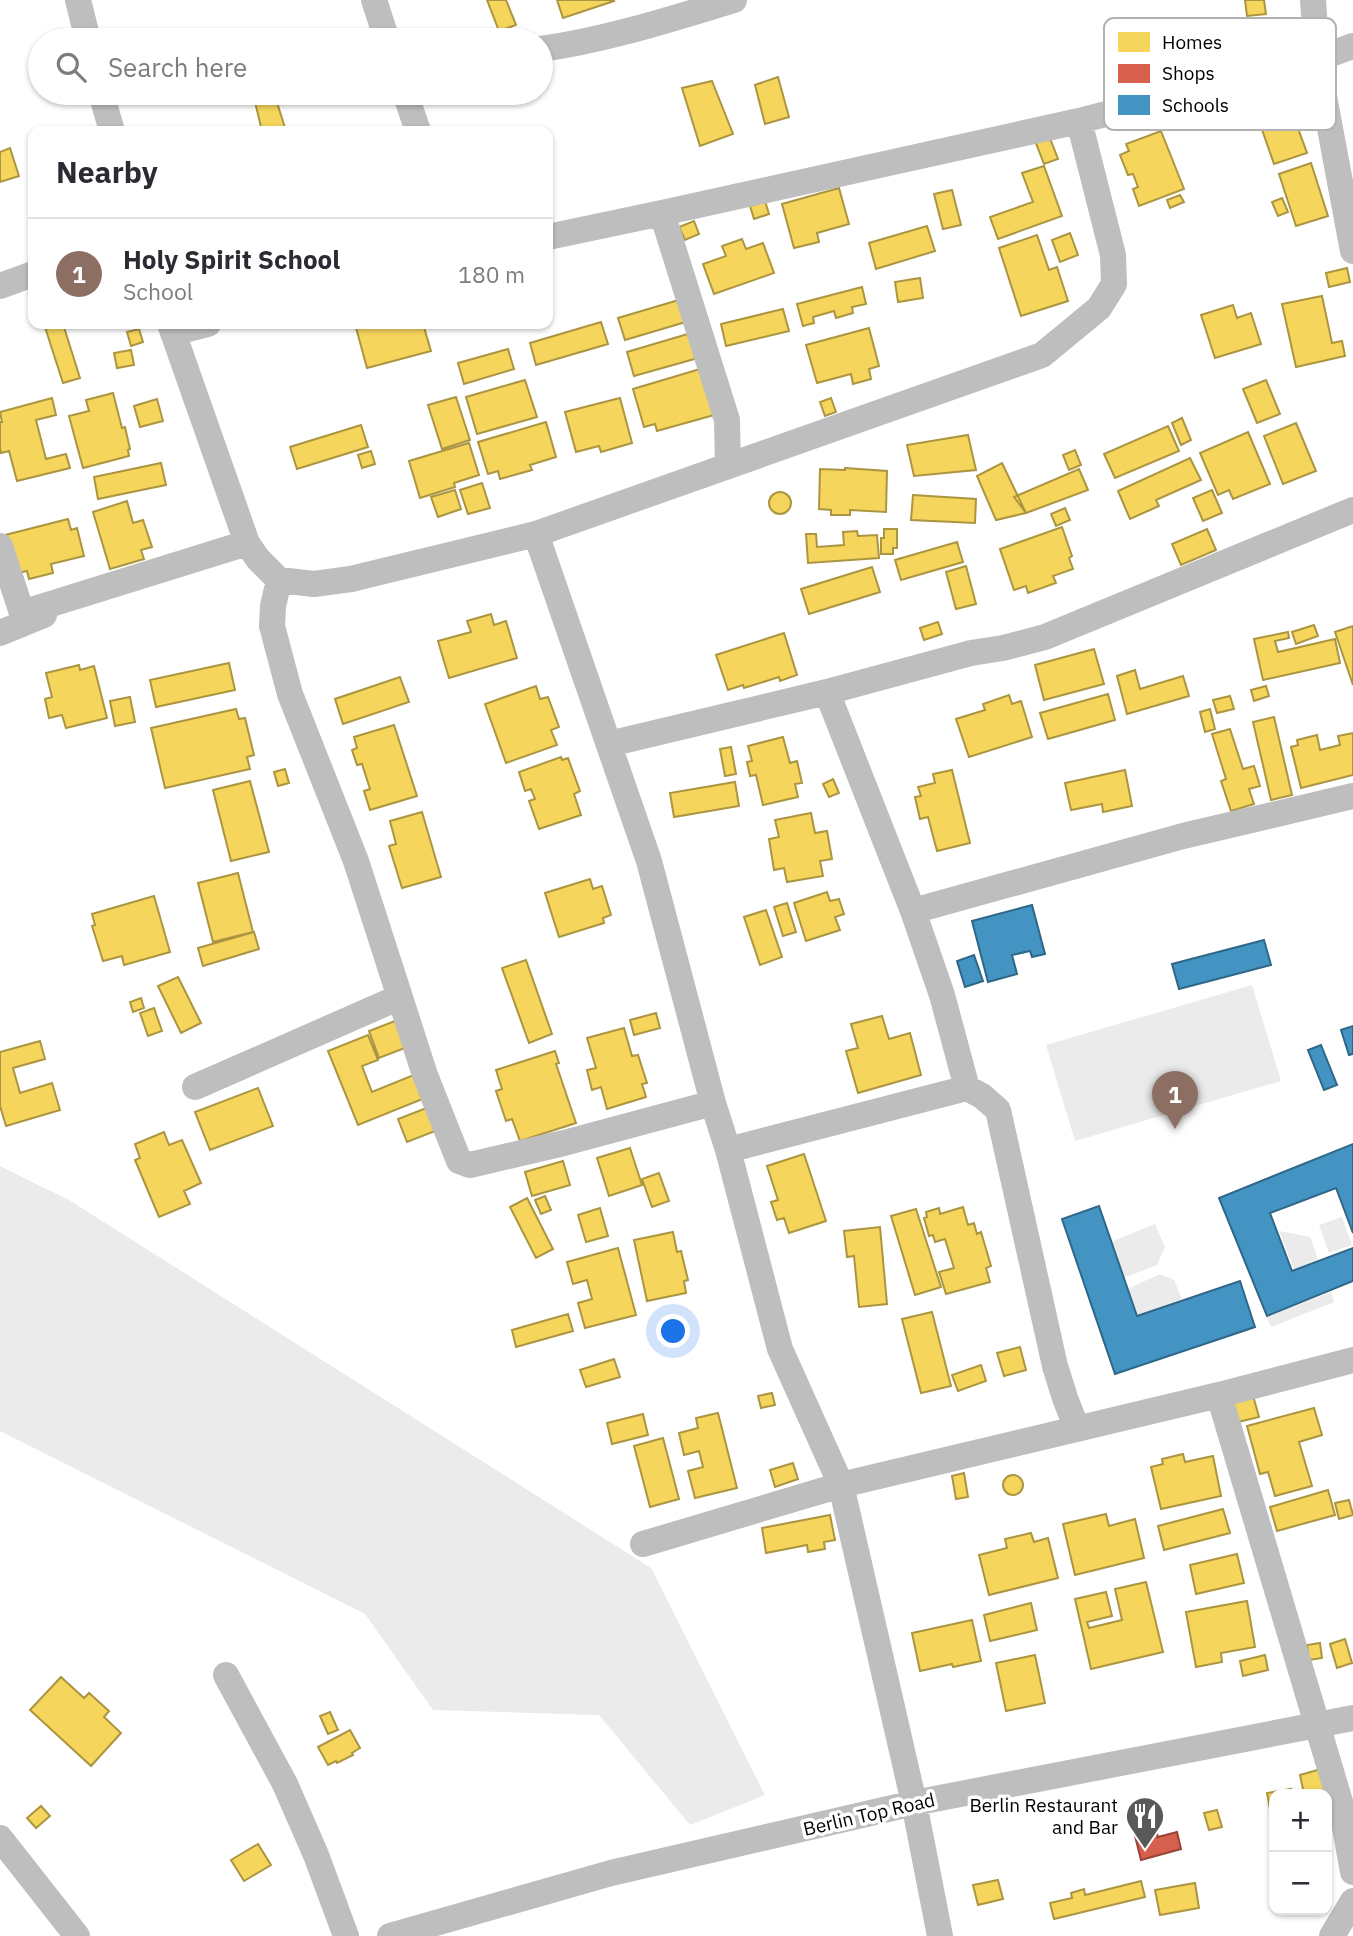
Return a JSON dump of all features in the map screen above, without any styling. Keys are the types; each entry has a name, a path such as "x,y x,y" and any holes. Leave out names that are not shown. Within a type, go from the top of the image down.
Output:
{"street":[{"path":"78,0 85,28"},
{"path":"374,0 383,28"},
{"path":"553,47 674,18 734,0"},
{"path":"1313,0 1314,18"},
{"path":"1336,52 1353,46"},
{"path":"104,105 111,126"},
{"path":"409,105 416,126"},
{"path":"553,236 1104,114"},
{"path":"171,329 247,543 258,559 279,580 314,584 351,579 536,534 1042,355 1098,308 1114,284 1113,255 1079,121"},
{"path":"1330,130 1353,251"},
{"path":"662,213 727,420 728,466"},
{"path":"0,286 28,276"},
{"path":"609,744 1045,637 1353,510"},
{"path":"536,534 649,861 780,1349 841,1485 914,1803 940,1936"},
{"path":"0,546 22,613 247,543"},
{"path":"0,633 24,622 247,543"},
{"path":"279,580 272,626 290,694 356,861 425,1075 459,1161 470,1165 713,1103"},
{"path":"827,692 913,911 942,995 967,1088"},
{"path":"913,911 1183,836 1353,796"},
{"path":"195,1087 400,997"},
{"path":"728,1150 967,1088 982,1096 998,1110 1055,1366 1077,1429"},
{"path":"643,1544 841,1485 1219,1395 1353,1360"},
{"path":"1219,1395 1340,1805 1353,1872"},
{"path":"226,1675 285,1784 316,1855 346,1936"},
{"name":"Berlin Top Road","path":"390,1936 439,1929 611,1872 914,1803 1353,1718"},
{"path":"0,1838 76,1936"},
{"path":"1332,1936 1353,1901"}],"shaded area":[{"path":"1252,985 1281,1081 1075,1141 1046,1045"},
{"path":"0,1166 69,1200 651,1568 765,1795 690,1825 599,1715 433,1710 365,1614 0,1431"},
{"path":"1342,1217 1352,1245 1329,1253 1319,1225"},
{"path":"1155,1224 1165,1247 1157,1265 1121,1279 1108,1243"},
{"path":"1279,1231 1310,1237 1318,1259 1294,1269"},
{"path":"1160,1274 1174,1280 1182,1299 1135,1316 1125,1290"},
{"path":"1331,1292 1334,1302 1271,1327 1267,1317"}],"building: Homes":[{"path":"487,0 506,0 516,25 498,28"},
{"path":"557,0 613,0 614,1 563,18"},
{"path":"1245,0 1264,0 1266,14 1247,16"},
{"path":"778,77 789,117 765,124 755,85"},
{"path":"712,81 733,134 700,146 682,88"},
{"path":"256,105 278,105 284,126 261,126"},
{"path":"1262,130 1299,130 1307,153 1274,164"},
{"path":"1161,131 1184,189 1139,206 1133,189 1138,187 1133,174 1128,175 1120,155 1129,151 1126,144"},
{"path":"1048,133 1058,159 1044,164 1034,138"},
{"path":"10,148 19,176 0,182 0,152"},
{"path":"1311,163 1328,216 1296,226 1279,174"},
{"path":"1044,166 1062,216 998,239 990,217 1033,202 1022,173"},
{"path":"839,188 849,224 817,233 819,242 794,248 782,204"},
{"path":"952,190 961,225 943,229 934,194"},
{"path":"1180,195 1184,202 1170,208 1167,200"},
{"path":"1282,198 1288,212 1278,216 1272,202"},
{"path":"765,201 769,214 754,219 750,206"},
{"path":"694,221 699,234 685,240 679,227"},
{"path":"927,226 935,251 876,269 869,243"},
{"path":"1070,233 1078,255 1060,262 1052,240"},
{"path":"1037,235 1049,270 1057,267 1068,301 1021,316 999,248"},
{"path":"742,239 746,249 763,243 774,273 714,294 703,264 726,256 722,246"},
{"path":"1347,268 1350,282 1329,287 1326,273"},
{"path":"920,278 923,298 898,302 895,282"},
{"path":"862,287 866,304 852,307 853,313 836,318 834,311 813,317 814,323 803,326 797,304"},
{"path":"1322,296 1332,343 1342,341 1345,356 1296,367 1282,304"},
{"path":"682,299 689,321 625,340 618,318"},
{"path":"1233,305 1237,318 1251,313 1261,344 1215,358 1201,315"},
{"path":"783,309 789,331 726,346 721,324"},
{"path":"601,322 608,344 536,365 530,343"},
{"path":"869,328 879,366 869,369 871,379 853,384 851,374 817,383 806,345"},
{"path":"46,329 65,329 80,378 63,383"},
{"path":"139,329 143,342 131,346 127,332"},
{"path":"356,329 424,329 431,351 367,368"},
{"path":"691,333 698,358 634,376 627,352"},
{"path":"508,349 514,369 464,384 458,363"},
{"path":"131,350 134,365 117,368 114,353"},
{"path":"700,369 714,415 657,431 655,424 644,427 633,389"},
{"path":"525,380 537,417 477,434 466,397"},
{"path":"1266,380 1280,414 1257,423 1243,389"},
{"path":"113,393 122,428 125,427 129,456 83,468 69,416 89,411 86,400"},
{"path":"456,397 470,440 442,449 428,405"},
{"path":"52,398 56,415 36,420 46,459 66,454 70,468 17,481 9,451 1,453 0,412"},
{"path":"620,398 632,443 601,452 599,446 576,452 565,412"},
{"path":"831,398 836,412 825,416 820,402"},
{"path":"157,399 163,421 140,427 134,406"},
{"path":"1182,418 1191,440 1181,445 1172,423"},
{"path":"546,422 556,457 530,465 532,470 500,479 498,471 488,474 478,442"},
{"path":"1296,423 1316,471 1283,484 1264,436"},
{"path":"361,425 368,447 297,469 290,447"},
{"path":"1168,426 1179,451 1115,478 1104,454"},
{"path":"1248,432 1270,484 1233,499 1229,490 1218,495 1200,453"},
{"path":"968,435 976,470 914,476 907,445"},
{"path":"469,443 479,475 454,483 455,487 420,498 409,461"},
{"path":"1075,450 1081,465 1069,470 1063,455"},
{"path":"371,451 375,464 362,468 358,455"},
{"path":"1190,458 1201,480 1156,500 1159,506 1130,519 1118,491"},
{"path":"161,463 166,485 98,499 94,477"},
{"path":"1002,463 1026,513 996,520 977,476"},
{"path":"820,469 887,471 886,512 850,510 850,515 831,515 831,510 819,509"},
{"path":"1079,469 1088,490 1026,513 1014,497"},
{"path":"482,483 490,508 468,514 460,490"},
{"path":"455,490 461,509 438,517 431,497"},
{"path":"1212,490 1222,513 1203,521 1193,498"},
{"path":"780,492 788,495 791,503 788,511 780,514 772,511 769,503 772,495"},
{"path":"913,495 976,499 975,523 911,520"},
{"path":"127,501 133,523 143,520 152,547 141,550 144,559 110,569 93,512"},
{"path":"1065,508 1070,520 1056,526 1051,514"},
{"path":"68,519 71,530 77,528 84,556 51,564 53,573 29,579 27,571 15,574 5,535"},
{"path":"1062,527 1072,556 1069,558 1073,569 1053,576 1056,583 1028,593 1026,586 1014,590 1000,549"},
{"path":"884,529 897,529 897,548 893,548 893,554 881,554"},
{"path":"1207,529 1216,550 1181,565 1172,544"},
{"path":"857,531 858,536 877,535 879,558 808,563 806,534 816,534 817,547 844,545 843,532"},
{"path":"957,542 963,562 901,580 895,560"},
{"path":"966,566 976,604 956,609 946,572"},
{"path":"872,567 880,592 809,614 801,589"},
{"path":"491,614 494,625 506,621 517,658 449,678 438,641 471,632 467,621"},
{"path":"938,622 942,634 924,640 920,628"},
{"path":"1314,625 1318,636 1296,644 1292,632"},
{"path":"1353,626 1353,685 1335,632"},
{"path":"1288,632 1289,638 1275,641 1278,652 1335,639 1340,663 1263,680 1254,639"},
{"path":"784,633 797,675 780,681 779,677 728,690 716,655"},
{"path":"1094,649 1104,684 1044,700 1035,665"},
{"path":"229,663 235,690 156,707 150,680"},
{"path":"79,665 80,670 94,666 107,718 66,728 62,715 49,718 45,699 52,697 46,673"},
{"path":"1135,670 1140,689 1183,676 1189,696 1127,714 1117,676"},
{"path":"400,677 409,702 343,724 335,699"},
{"path":"536,686 540,699 548,697 559,727 551,730 557,745 506,763 485,704"},
{"path":"1266,686 1269,696 1254,701 1251,690"},
{"path":"1108,694 1115,720 1048,739 1040,713"},
{"path":"1009,695 1012,704 1021,701 1032,737 969,757 956,719 985,710 983,704"},
{"path":"1230,696 1234,709 1217,713 1213,700"},
{"path":"130,697 135,722 115,726 110,701"},
{"path":"236,709 239,719 245,718 254,755 247,757 250,769 165,788 151,728"},
{"path":"1210,709 1215,729 1205,732 1200,712"},
{"path":"1274,717 1292,795 1271,800 1253,722"},
{"path":"394,725 417,796 370,810 364,791 370,789 362,764 357,765 352,750 357,748 354,737"},
{"path":"1230,729 1243,769 1254,766 1260,786 1249,789 1254,804 1231,811 1221,781 1226,779 1212,734"},
{"path":"1353,733 1353,775 1301,788 1291,747 1298,745 1297,740 1317,735 1320,750 1340,745 1338,736"},
{"path":"783,737 790,763 797,761 802,783 795,784 798,797 763,805 756,775 750,776 747,762 752,761 748,746"},
{"path":"731,747 736,774 725,776 720,749"},
{"path":"561,757 562,760 568,758 580,791 574,794 581,815 539,829 529,801 535,799 531,789 525,791 519,772"},
{"path":"285,769 289,783 278,786 274,772"},
{"path":"952,770 970,843 937,851 928,817 920,819 915,797 921,796 918,787 935,783 933,774"},
{"path":"1125,770 1132,806 1103,812 1102,804 1071,810 1065,783"},
{"path":"833,779 839,793 829,797 823,784"},
{"path":"250,781 269,852 231,861 213,790"},
{"path":"735,782 739,806 674,817 670,793"},
{"path":"422,812 441,877 402,888 389,846 396,844 390,821"},
{"path":"811,813 815,833 827,831 832,859 820,861 823,876 787,882 784,868 774,870 769,839 779,837 775,820"},
{"path":"238,873 253,932 213,942 198,883"},
{"path":"590,879 593,889 602,886 611,915 603,918 604,923 559,937 545,893"},
{"path":"827,892 830,901 839,899 844,914 835,917 840,930 806,941 794,903"},
{"path":"154,896 170,952 124,965 122,956 103,961 92,926 95,925 92,914"},
{"path":"787,903 796,932 783,936 774,907"},
{"path":"766,910 782,957 760,965 744,917"},
{"path":"254,932 259,949 203,966 198,948"},
{"path":"526,960 552,1034 529,1043 502,968"},
{"path":"178,977 201,1023 181,1033 158,986"},
{"path":"141,998 144,1008 133,1012 130,1002"},
{"path":"154,1008 162,1031 148,1036 140,1013"},
{"path":"656,1013 660,1028 634,1035 630,1020"},
{"path":"882,1016 889,1039 910,1033 921,1075 858,1093 846,1051 858,1048 851,1024"},
{"path":"400,1019 410,1046 379,1058 369,1031"},
{"path":"624,1028 632,1056 638,1055 647,1083 642,1084 646,1097 607,1109 601,1087 592,1090 587,1070 596,1068 587,1038"},
{"path":"368,1035 378,1060 362,1066 372,1092 421,1072 430,1096 358,1125 328,1051"},
{"path":"40,1041 45,1059 13,1068 20,1093 52,1083 60,1110 6,1126 0,1106 0,1052"},
{"path":"555,1051 559,1063 556,1064 576,1123 520,1141 512,1119 506,1121 496,1091 502,1089 496,1070"},
{"path":"258,1088 273,1126 210,1150 195,1112"},
{"path":"434,1105 443,1128 407,1142 398,1119"},
{"path":"164,1132 169,1145 182,1140 201,1183 184,1191 190,1204 159,1217 135,1160 140,1158 135,1144"},
{"path":"630,1148 642,1185 609,1196 597,1158"},
{"path":"804,1154 826,1221 789,1233 784,1218 777,1220 771,1202 778,1200 767,1166"},
{"path":"563,1161 570,1185 532,1196 525,1172"},
{"path":"659,1173 669,1201 652,1207 642,1179"},
{"path":"545,1196 551,1210 541,1214 535,1200"},
{"path":"527,1198 553,1249 536,1258 510,1207"},
{"path":"963,1207 968,1225 974,1223 977,1234 981,1232 991,1266 986,1268 990,1282 946,1294 939,1272 954,1268 945,1239 935,1242 933,1235 929,1236 924,1218 927,1217 926,1212 939,1208 940,1214"},
{"path":"600,1208 608,1236 586,1242 578,1215"},
{"path":"916,1209 941,1287 915,1295 891,1216"},
{"path":"880,1227 887,1304 859,1307 854,1256 847,1257 844,1231"},
{"path":"673,1232 677,1252 681,1251 688,1280 684,1281 686,1293 647,1301 634,1240"},
{"path":"618,1248 636,1315 585,1328 578,1303 592,1299 587,1280 573,1284 567,1262"},
{"path":"932,1312 951,1386 921,1393 902,1319"},
{"path":"568,1314 573,1331 516,1347 512,1330"},
{"path":"1020,1347 1026,1370 1004,1376 997,1353"},
{"path":"614,1359 620,1377 586,1387 580,1370"},
{"path":"981,1365 986,1381 958,1391 952,1375"},
{"path":"1252,1392 1259,1417 1238,1422 1231,1398"},
{"path":"772,1393 775,1405 761,1408 758,1396"},
{"path":"1314,1408 1322,1435 1299,1442 1312,1486 1275,1496 1268,1472 1260,1474 1247,1426"},
{"path":"718,1413 737,1488 695,1498 688,1471 703,1467 699,1451 684,1455 679,1433 698,1428 696,1418"},
{"path":"643,1414 648,1435 612,1444 607,1423"},
{"path":"663,1438 679,1499 650,1507 634,1446"},
{"path":"1183,1454 1185,1462 1213,1456 1221,1496 1161,1509 1151,1467 1163,1464 1162,1459"},
{"path":"793,1463 798,1479 775,1487 770,1470"},
{"path":"964,1473 968,1497 956,1499 952,1476"},
{"path":"1009,1475 1017,1475 1023,1485 1017,1495 1009,1495 1003,1489 1003,1481"},
{"path":"1328,1490 1335,1515 1277,1531 1270,1507"},
{"path":"1349,1500 1353,1515 1339,1519 1335,1503"},
{"path":"1223,1509 1230,1533 1164,1550 1158,1526"},
{"path":"1106,1514 1109,1526 1135,1519 1144,1558 1075,1575 1063,1524"},
{"path":"830,1515 835,1540 824,1542 825,1549 808,1552 807,1545 766,1553 762,1528"},
{"path":"1031,1533 1034,1542 1048,1538 1058,1578 989,1595 979,1555 1007,1548 1005,1539"},
{"path":"1237,1554 1244,1583 1196,1594 1190,1565"},
{"path":"1146,1582 1163,1652 1091,1669 1075,1599 1106,1592 1112,1616 1087,1622 1089,1628 1122,1620 1115,1589"},
{"path":"1247,1601 1255,1647 1221,1653 1222,1662 1196,1667 1186,1612"},
{"path":"1031,1603 1037,1630 990,1641 984,1615"},
{"path":"972,1620 981,1661 920,1671 912,1633"},
{"path":"1345,1639 1352,1663 1337,1668 1330,1644"},
{"path":"1320,1643 1322,1658 1309,1660 1307,1645"},
{"path":"1035,1655 1045,1703 1006,1711 996,1663"},
{"path":"1265,1655 1268,1670 1243,1676 1240,1661"},
{"path":"61,1677 84,1698 89,1693 109,1711 104,1717 121,1733 91,1766 30,1710"},
{"path":"330,1712 338,1730 328,1734 320,1716"},
{"path":"350,1730 360,1748 352,1753 353,1755 328,1765 318,1747"},
{"path":"1321,1769 1328,1789 1303,1789 1300,1775"},
{"path":"41,1806 50,1816 36,1828 27,1818"},
{"path":"1217,1810 1222,1827 1209,1830 1204,1813"},
{"path":"258,1844 271,1865 244,1881 231,1860"},
{"path":"998,1880 1003,1899 978,1905 973,1885"},
{"path":"1141,1881 1145,1897 1054,1919 1050,1903 1072,1898 1071,1893 1084,1889 1085,1895"},
{"path":"1195,1883 1199,1908 1160,1915 1155,1890"}],"building: Shops":[{"path":"1156,1830 1158,1837 1177,1832 1181,1849 1141,1860 1135,1836"}],"building: Schools":[{"path":"1032,905 1045,954 1032,957 1030,951 1012,955 1017,974 988,982 972,921"},
{"path":"1264,940 1271,965 1179,989 1172,964"},
{"path":"974,955 983,981 965,987 957,961"},
{"path":"1353,1026 1353,1054 1349,1055 1341,1030"},
{"path":"1321,1045 1337,1085 1324,1090 1308,1050"},
{"path":"1353,1144 1353,1233 1336,1188 1270,1213 1292,1271 1353,1248 1353,1281 1267,1316 1219,1198"},
{"path":"1099,1206 1137,1316 1240,1281 1255,1327 1115,1374 1062,1219"}],"place":[{"name":"Holy Spirit School","path":"1175,1129"},
{"name":"Berlin Restaurant and Bar","path":"1145,1850"}]}
